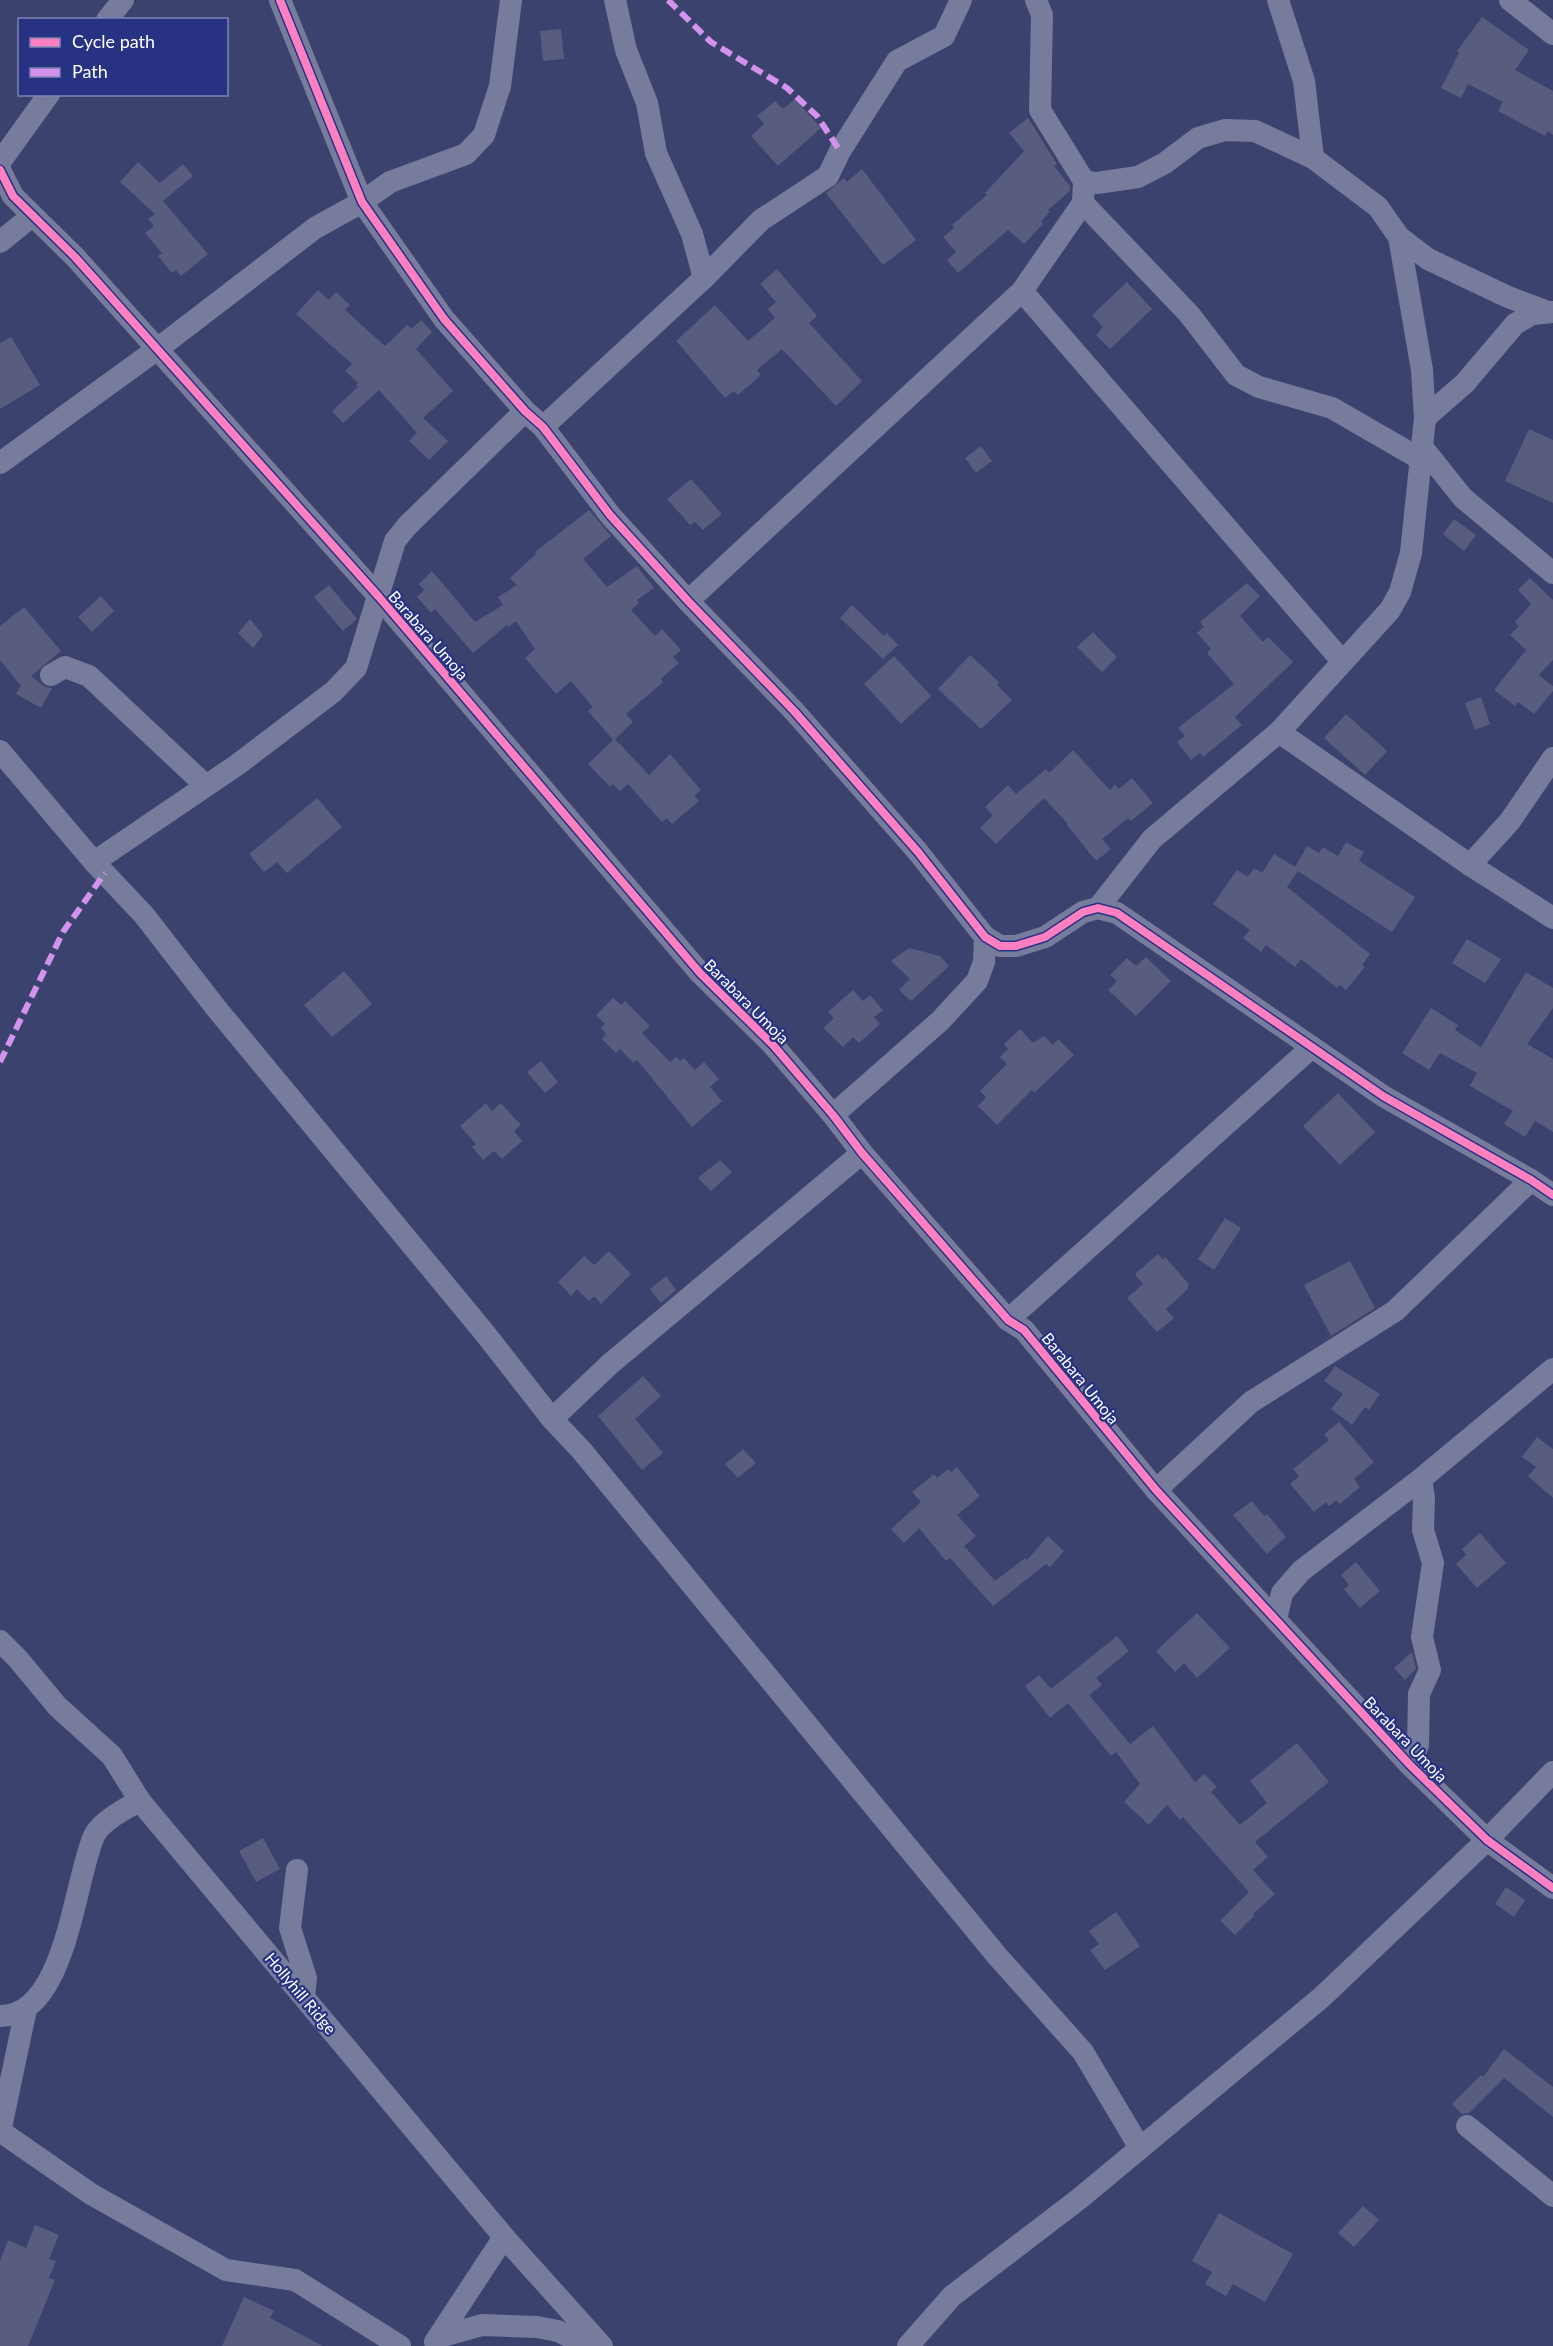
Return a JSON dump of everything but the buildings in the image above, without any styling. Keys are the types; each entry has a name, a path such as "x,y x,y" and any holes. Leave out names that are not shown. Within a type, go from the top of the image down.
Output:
{"street":[{"path":"109,18 123,0"},
{"path":"280,0 362,202 444,319 525,411 543,427 610,515 688,601 794,711 918,852 990,948"},
{"path":"0,463 156,350 315,228 362,202 390,182 466,154 484,135 500,86 511,0"},
{"path":"615,0 626,50 647,103 656,153 693,234 704,278"},
{"path":"543,427 704,278 761,220 828,176 840,151 897,61 944,36 962,0"},
{"path":"1036,0 1042,15 1040,110 1084,192 1189,314 1236,375 1258,387 1332,408 1422,454 1462,498 1553,573"},
{"path":"1278,0 1304,81 1313,158"},
{"path":"1510,0 1553,34"},
{"path":"0,162 48,96"},
{"path":"688,601 1022,291 1084,192 1097,183 1138,177 1165,163 1198,138 1225,130 1255,131 1313,158 1378,207 1399,237 1428,259 1508,297 1551,312"},
{"name":"Barabara Umoja","path":"0,170 13,196 75,257 379,597 700,973 773,1045 862,1153 1008,1320 1024,1330 1156,1490 1410,1765 1487,1840 1553,1888"},
{"path":"0,242 32,216"},
{"path":"1098,908 1152,839 1279,732 1390,610 1400,592 1411,553 1425,418 1422,370 1399,237"},
{"path":"1022,291 1342,661"},
{"path":"1425,418 1465,383 1515,324 1532,314 1551,312"},
{"path":"94,862 237,765 333,692 356,668 395,541 407,526 525,411"},
{"path":"51,675 65,667 89,676 205,785"},
{"path":"1279,732 1470,865 1553,918"},
{"path":"0,751 94,862 144,915 216,1008 483,1330 552,1419 582,1451 998,1957 1083,2052 1140,2148"},
{"path":"1470,865 1510,822 1553,758"},
{"path":"990,948 1016,946 1045,937 1083,912 1098,908 1117,913 1383,1096 1531,1180 1553,1195"},
{"path":"833,1115 940,1021 976,981 990,948"},
{"path":"1008,1320 1312,1047"},
{"path":"552,1419 610,1364 862,1153"},
{"path":"1156,1490 1251,1402 1395,1311 1531,1180"},
{"path":"1276,1620 1282,1593 1301,1571 1420,1479 1553,1369"},
{"path":"1410,1765 1418,1745 1419,1694 1430,1670 1422,1637 1433,1563 1423,1530 1424,1498 1420,1479"},
{"name":"Hollyhill Ridge","path":"0,1641 57,1706 112,1756 140,1801 504,2237 602,2346"},
{"path":"908,2346 952,2296 1079,2199 1322,1997 1487,1840 1553,1772"},
{"path":"0,2016 12,2016 26,2009 38,1998 62,1952 94,1834 122,1809 140,1801"},
{"path":"297,1870 290,1928 306,1978 304,1996"},
{"path":"26,2009 0,2132 92,2194 226,2270 295,2280 400,2346"},
{"path":"1467,2126 1553,2196"},
{"path":"436,2341 504,2237"},
{"path":"436,2341 482,2325 537,2327 558,2331 588,2346"}],"marked path":[{"path":"668,0 711,42 787,88 817,116 840,151"},
{"path":"0,1062 63,932 105,873"}],"cycle path":[{"path":"280,0 362,202 444,319 525,411 543,427 610,515 688,601 794,711 918,852 985,937 1000,946 1016,946 1045,937 1083,912 1098,908 1117,913 1383,1096 1531,1180 1553,1195"},
{"path":"0,170 13,196 75,257 379,597 700,973 773,1045 862,1153 1008,1320 1024,1330 1156,1490 1410,1765 1487,1840 1553,1888"}]}
